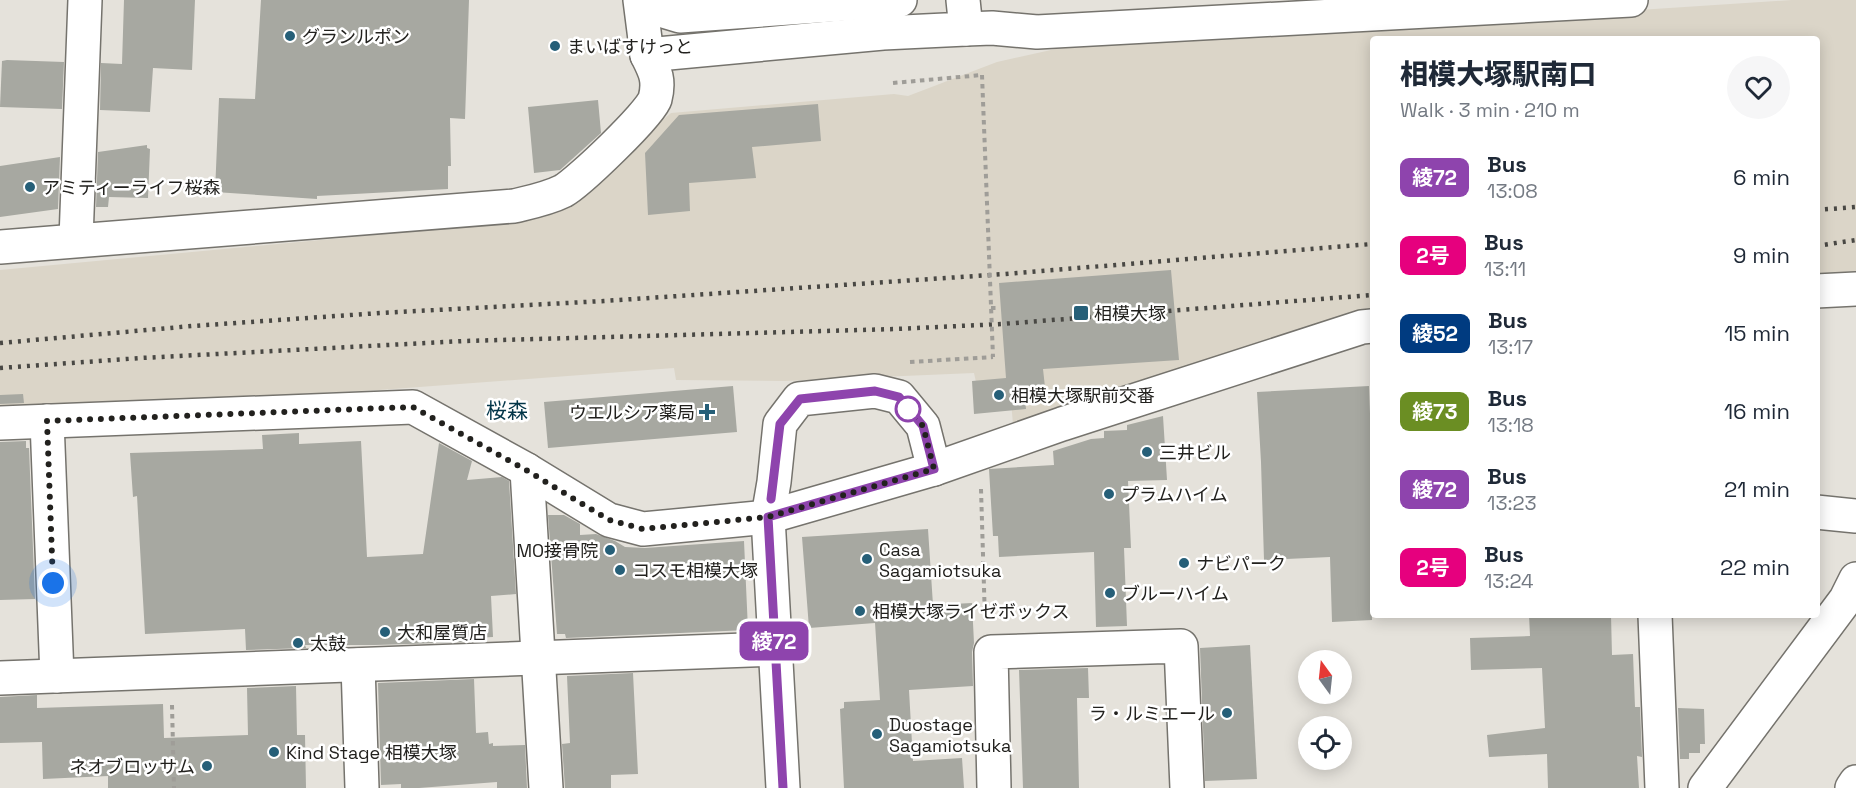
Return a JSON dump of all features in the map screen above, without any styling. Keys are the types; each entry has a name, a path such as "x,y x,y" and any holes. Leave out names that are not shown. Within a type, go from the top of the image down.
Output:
{"main road":[{"path":"76,240 85,0"},
{"path":"0,247 514,206 540,201 563,191 575,182 625,135 654,101 658,77 647,55 640,0"},
{"path":"651,0 660,10 680,16 900,0"},
{"path":"647,55 883,33 964,15 992,28 1037,32 1631,0"},
{"path":"1820,291 1856,289"},
{"path":"0,423 413,407 526,470 609,520 643,529 768,517 934,469 1062,424 1370,326"},
{"path":"783,788 768,517 780,424 800,399 875,391 899,397 923,426 934,469"},
{"path":"47,421 57,676"},
{"path":"526,470 546,788"},
{"path":"1820,512 1856,516"},
{"path":"1706,788 1853,589"},
{"path":"1655,618 1662,788"},
{"path":"994,788 990,652 1180,646 1187,788"},
{"path":"0,678 774,649"},
{"path":"358,665 362,788"},
{"path":"1852,788 1856,782"}],"path":[{"path":"893,83 982,75 993,308 993,357 910,362"},
{"path":"981,482 986,645 990,652"},
{"path":"171,671 174,788"}],"shaded area":[{"path":"1792,0 1856,0 1856,272 1820,275 1820,36 1370,36 1370,313 1013,424 1009,379 976,382 974,373 785,381 676,380 674,368 379,390 0,409 0,270 523,221 547,216 565,206 578,192 671,113 894,94 908,96 997,62 1060,48"}],"building":[{"path":"124,0 195,0 192,70 153,68 150,112 100,110 101,63 122,64"},
{"path":"261,0 469,0 465,119 450,118 451,166 448,166 448,189 317,196 317,199 215,192 219,98 255,99"},
{"path":"2,61 64,62 62,109 0,107"},
{"path":"598,100 601,133 560,170 534,173 528,107"},
{"path":"818,104 821,141 752,147 756,178 689,183 690,211 648,215 645,153 679,115"},
{"path":"147,145 150,149 148,198 109,197 108,207 96,207 98,152"},
{"name":"アミティーライフ桜森","path":"60,157 58,209 0,217 0,166"},
{"name":"相模大塚","path":"1171,270 1179,360 1043,369 1045,387 1024,390 1026,409 974,414 972,381 1006,378 999,283"},
{"path":"733,386 737,432 548,448 544,402"},
{"path":"1369,386 1370,618 1372,620 1332,622 1330,557 1264,560 1257,392"},
{"path":"23,394 24,403 0,404 0,395"},
{"path":"1163,416 1167,480 1128,481 1131,548 1124,548 1127,626 1096,627 1094,552 999,557 998,536 993,536 989,469 1054,465 1053,451 1091,439 1104,438 1104,431 1127,430 1127,425"},
{"path":"299,433 299,444 361,441 367,557 423,554 439,443 472,461 467,480 502,477 509,481 516,594 491,596 493,637 472,638 472,642 305,645 306,648 246,650 245,629 145,634 137,496 133,497 130,453 263,449 262,435"},
{"path":"26,441 26,448 29,448 35,599 0,600 0,442"},
{"path":"548,515 564,515 580,524 580,535 596,534 625,547 645,548 744,541 748,630 566,638 565,634 557,634"},
{"path":"928,529 933,605 972,603 973,686 909,690 913,761 962,758 964,788 844,788 840,709 844,708 844,702 880,700 875,623 809,628 802,537"},
{"path":"1529,618 1611,618 1612,655 1633,654 1635,707 1640,707 1642,757 1637,756 1639,788 1548,788 1547,754 1489,757 1487,735 1545,728 1542,668 1471,670 1470,638 1530,636"},
{"name":"ラ・ルミエール","path":"1250,645 1257,779 1205,781 1200,648"},
{"path":"1088,668 1089,698 1077,698 1079,788 1023,788 1019,670"},
{"path":"633,673 638,774 611,775 611,788 565,788 562,744 570,743 567,676"},
{"path":"474,679 476,733 488,732 489,744 493,743 493,746 525,745 527,788 497,788 497,782 419,788 401,788 401,784 381,785 378,683"},
{"path":"296,686 297,735 305,735 306,788 108,788 108,776 43,779 42,742 0,743 0,697 37,695 37,708 163,704 164,738 248,735 247,688"},
{"path":"1678,708 1704,709 1705,744 1700,744 1700,753 1689,753 1689,759 1680,759"}],"railway":[{"path":"1820,210 1856,207"},
{"path":"1820,245 1856,240"},
{"path":"0,343 192,326 380,313 604,301 1005,274 1370,244"},
{"path":"0,368 464,341 1002,324 1370,295"}],"bus line":[{"name":"綾72","path":"771,499 780,424 800,399 875,391 899,397 923,426 934,469 768,517 783,788"}],"place":[{"name":"グランルポン","path":"290,36"},
{"name":"まいばすけっと","path":"555,46"},
{"name":"アミティーライフ桜森","path":"30,187"},
{"name":"相模大塚","path":"1081,313"},
{"name":"相模大塚駅前交番","path":"999,395"},
{"name":"ウエルシア薬局","path":"707,412"},
{"name":"三井ビル","path":"1147,452"},
{"name":"プラムハイム","path":"1109,494"},
{"name":"MO接骨院","path":"610,550"},
{"name":"Casa Sagamiotsuka","path":"867,559"},
{"name":"ナビパーク","path":"1184,563"},
{"name":"コスモ相模大塚","path":"620,570"},
{"name":"ブルーハイム","path":"1110,593"},
{"name":"相模大塚ライゼボックス","path":"860,611"},
{"name":"大和屋質店","path":"385,632"},
{"name":"太鼓","path":"298,643"},
{"name":"ラ・ルミエール","path":"1227,713"},
{"name":"Duostage Sagamiotsuka","path":"877,734"},
{"name":"Kind Stage 相模大塚","path":"274,752"},
{"name":"ネオブロッサム","path":"207,766"}],"district":[{"name":"桜森","path":"507,410"}],"route":[{"path":"53,583 47,421 413,407 526,470 609,520 643,529 768,517 934,469 923,426 908,409"}]}
